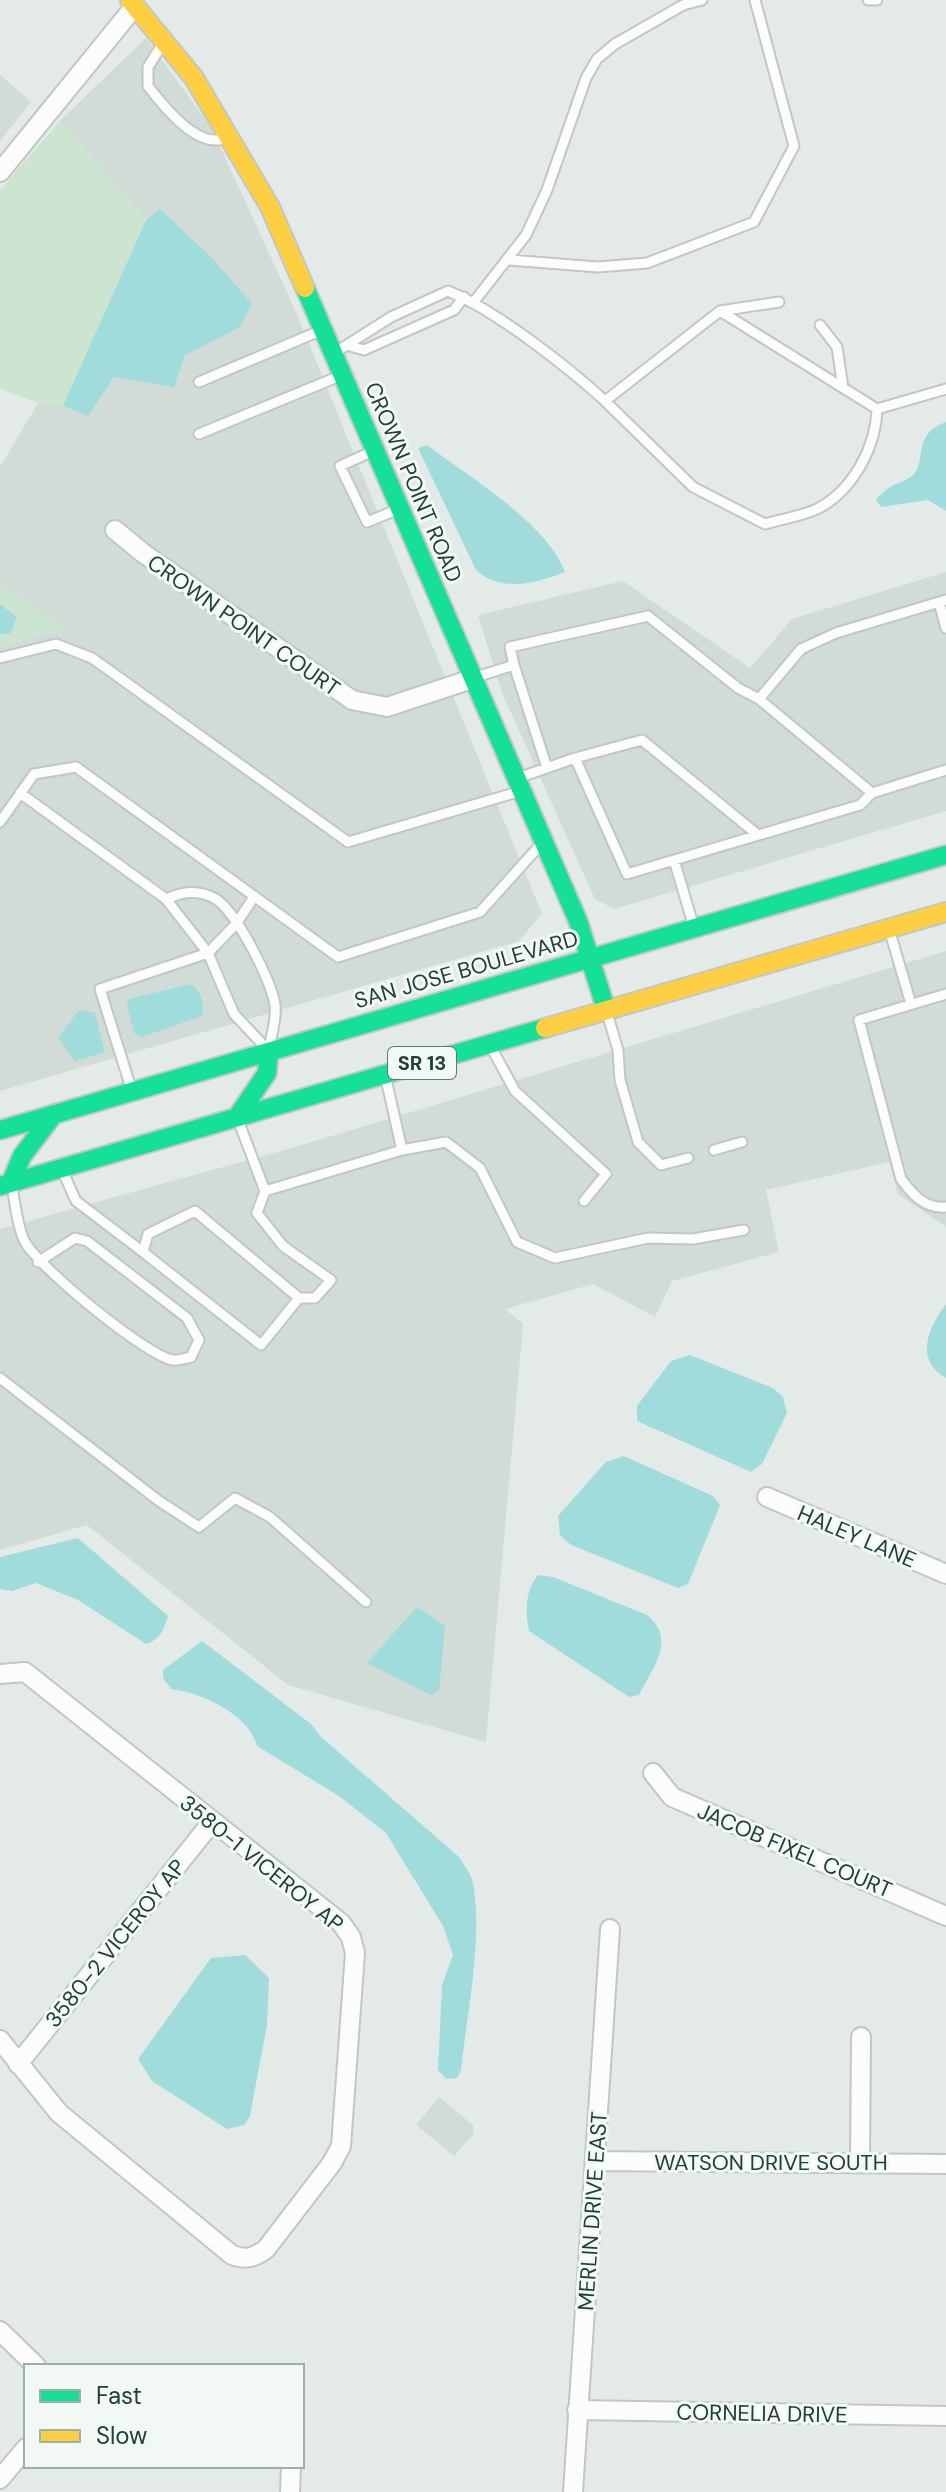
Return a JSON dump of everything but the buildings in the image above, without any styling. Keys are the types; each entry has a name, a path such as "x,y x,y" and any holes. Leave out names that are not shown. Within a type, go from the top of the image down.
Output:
{"main road":[{"name":"CROWN POINT ROAD","path":"132,3 194,78 270,207 544,840 590,958 606,1009"},
{"name":"SAN JOSE BOULEVARD","path":"0,1130 946,855"},
{"name":"SR 13","path":"6,1184 946,912"},
{"path":"237,1117 267,1073 269,1052"},
{"path":"6,1184 22,1156 54,1114"}],"street":[{"path":"0,172 132,3"},
{"name":"CROWN POINT COURT","path":"115,530 181,581 352,700 387,707 472,679"},
{"name":"HALEY LANE","path":"767,1497 946,1574"},
{"name":"3580-1 VICEROY AP","path":"0,1674 25,1672 341,1923 351,1937 355,1953 341,2146 332,2163 266,2249 256,2257 243,2259 232,2255 59,2113 0,2040"},
{"name":"JACOB FIXEL COURT","path":"653,1773 672,1797 946,1916"},
{"name":"3580-2 VICEROY AP","path":"18,2064 212,1822"},
{"name":"MERLIN DRIVE EAST","path":"573,2492 610,1929"},
{"path":"860,2163 861,2037"},
{"name":"WATSON DRIVE SOUTH","path":"596,2161 946,2164"},
{"path":"0,2331 34,2364"},
{"name":"CORNELIA DRIVE","path":"577,2410 946,2416"},
{"path":"0,2479 24,2450"},
{"path":"290,2492 291,2468"}],"lane":[{"path":"350,346 364,350 454,310 509,260 526,235 547,190 565,133 597,59 615,44 683,5 702,0"},
{"path":"509,260 598,267 647,263 754,222 794,146 755,0"},
{"path":"868,0 877,0"},
{"path":"165,41 148,67 148,86 204,140 220,141 230,135"},
{"path":"332,353 350,346 358,335 448,291 468,300 575,374 693,487 765,524 819,507 846,484 865,458 876,431 877,409"},
{"path":"605,401 720,311 779,302"},
{"path":"720,311 877,409 946,389"},
{"path":"820,325 837,347 843,388"},
{"path":"199,382 322,330"},
{"path":"199,434 342,375"},
{"path":"374,451 340,466 367,522 399,509"},
{"path":"759,699 801,649 836,633 943,601 946,628"},
{"path":"547,768 510,647 648,616 738,688 759,699 872,793"},
{"path":"0,658 56,644 92,658 348,842 518,785 547,768 575,758 642,740 758,835"},
{"path":"472,679 514,665"},
{"path":"575,758 627,874 860,805 872,793 946,770"},
{"path":"0,822 34,774 76,767 338,957 480,912 544,840"},
{"path":"20,793 166,899 208,953 234,1014 269,1052"},
{"path":"674,860 694,927"},
{"path":"166,899 186,891 213,897 225,906 255,953 275,1005 269,1052"},
{"path":"132,1091 100,989 208,953 236,924 254,897"},
{"path":"889,929 911,1004"},
{"path":"946,994 859,1020 901,1179 914,1196 934,1208 946,1207"},
{"path":"606,1009 618,1050 620,1080 638,1142 661,1165 688,1158"},
{"path":"489,1044 520,1096 606,1174 584,1201"},
{"path":"385,1074 402,1150"},
{"path":"143,1252 148,1234 195,1211 299,1298 315,1298 331,1280 283,1246 257,1213 265,1191 237,1117"},
{"path":"265,1191 402,1150 446,1142 480,1168 517,1242 555,1258 648,1238 693,1239 744,1230"},
{"path":"714,1150 742,1142"},
{"path":"61,1168 76,1201 261,1345 299,1298"},
{"path":"6,1184 23,1239 38,1262 75,1295 173,1360 191,1357 199,1340 187,1318 87,1241 75,1238 38,1262"},
{"path":"0,1378 159,1501 199,1527 235,1498 270,1517 366,1602"}],"shaded area":[{"path":"146,38 212,129 296,312 542,914 519,941 0,1091 0,647 62,628 0,583 0,467 38,403 63,405 146,220 60,121"},
{"path":"0,75 31,102 0,141"},
{"path":"946,572 946,811 614,909 595,899 502,693 478,615 623,581 750,668 792,619"},
{"path":"946,951 946,1227 898,1194 889,1162 766,1190 779,1252 672,1281 655,1317 593,1284 505,1309 523,1324 486,1742 288,1685 87,1525 0,1550 0,1229 295,1147"},
{"path":"439,2097 473,2125 473,2135 454,2156 416,2125"}],"green space":[{"path":"60,121 146,220 63,406 38,403 0,389 0,190"},
{"path":"0,583 63,628 0,647 0,635 11,633 17,617 0,604"}],"water":[{"path":"160,209 213,259 252,304 240,327 185,355 174,387 114,377 88,416 63,406 146,220"},
{"path":"946,422 946,511 928,500 881,507 876,500 891,487 912,476 917,470 928,434"},
{"path":"427,445 524,518 555,554 565,572 543,580 508,584 497,582 476,570 418,448"},
{"path":"0,604 17,617 11,633 0,635"},
{"path":"191,984 201,998 202,1016 142,1037 134,1033 127,1005 129,999"},
{"path":"79,1010 95,1013 105,1052 75,1061 58,1038"},
{"path":"946,1304 946,1378 930,1362 927,1343 934,1323"},
{"path":"690,1355 773,1388 783,1397 787,1413 762,1464 751,1472 637,1421 637,1406 671,1361"},
{"path":"624,1456 713,1496 720,1505 688,1584 678,1588 571,1545 560,1535 558,1516 606,1462"},
{"path":"78,1538 168,1616 155,1640 146,1644 78,1600 36,1583 12,1591 0,1589 0,1557"},
{"path":"538,1575 553,1577 647,1615 656,1624 660,1634 660,1654 639,1695 629,1697 529,1631 527,1602"},
{"path":"417,1607 445,1626 439,1691 431,1695 367,1663"},
{"path":"202,1641 311,1724 321,1737 458,1856 468,1871 476,1910 475,1955 461,2070 457,2078 446,2079 438,2070 442,1985 453,1955 443,1926 386,1833 339,1796 257,1746 252,1734 234,1715 209,1700 171,1689 163,1678 163,1670"},
{"path":"245,1955 269,1978 267,2025 250,2116 244,2125 227,2129 152,2081 138,2059 211,1958"}],"traffic: fast":[{"path":"305,288 578,921 606,1009"},
{"path":"0,1130 946,855"},
{"path":"0,1186 545,1028"},
{"path":"237,1117 267,1073 269,1052"},
{"path":"11,1182 22,1156 54,1114"}],"traffic: slow":[{"path":"130,0 194,78 270,207 305,288"},
{"path":"545,1028 946,912"}]}
